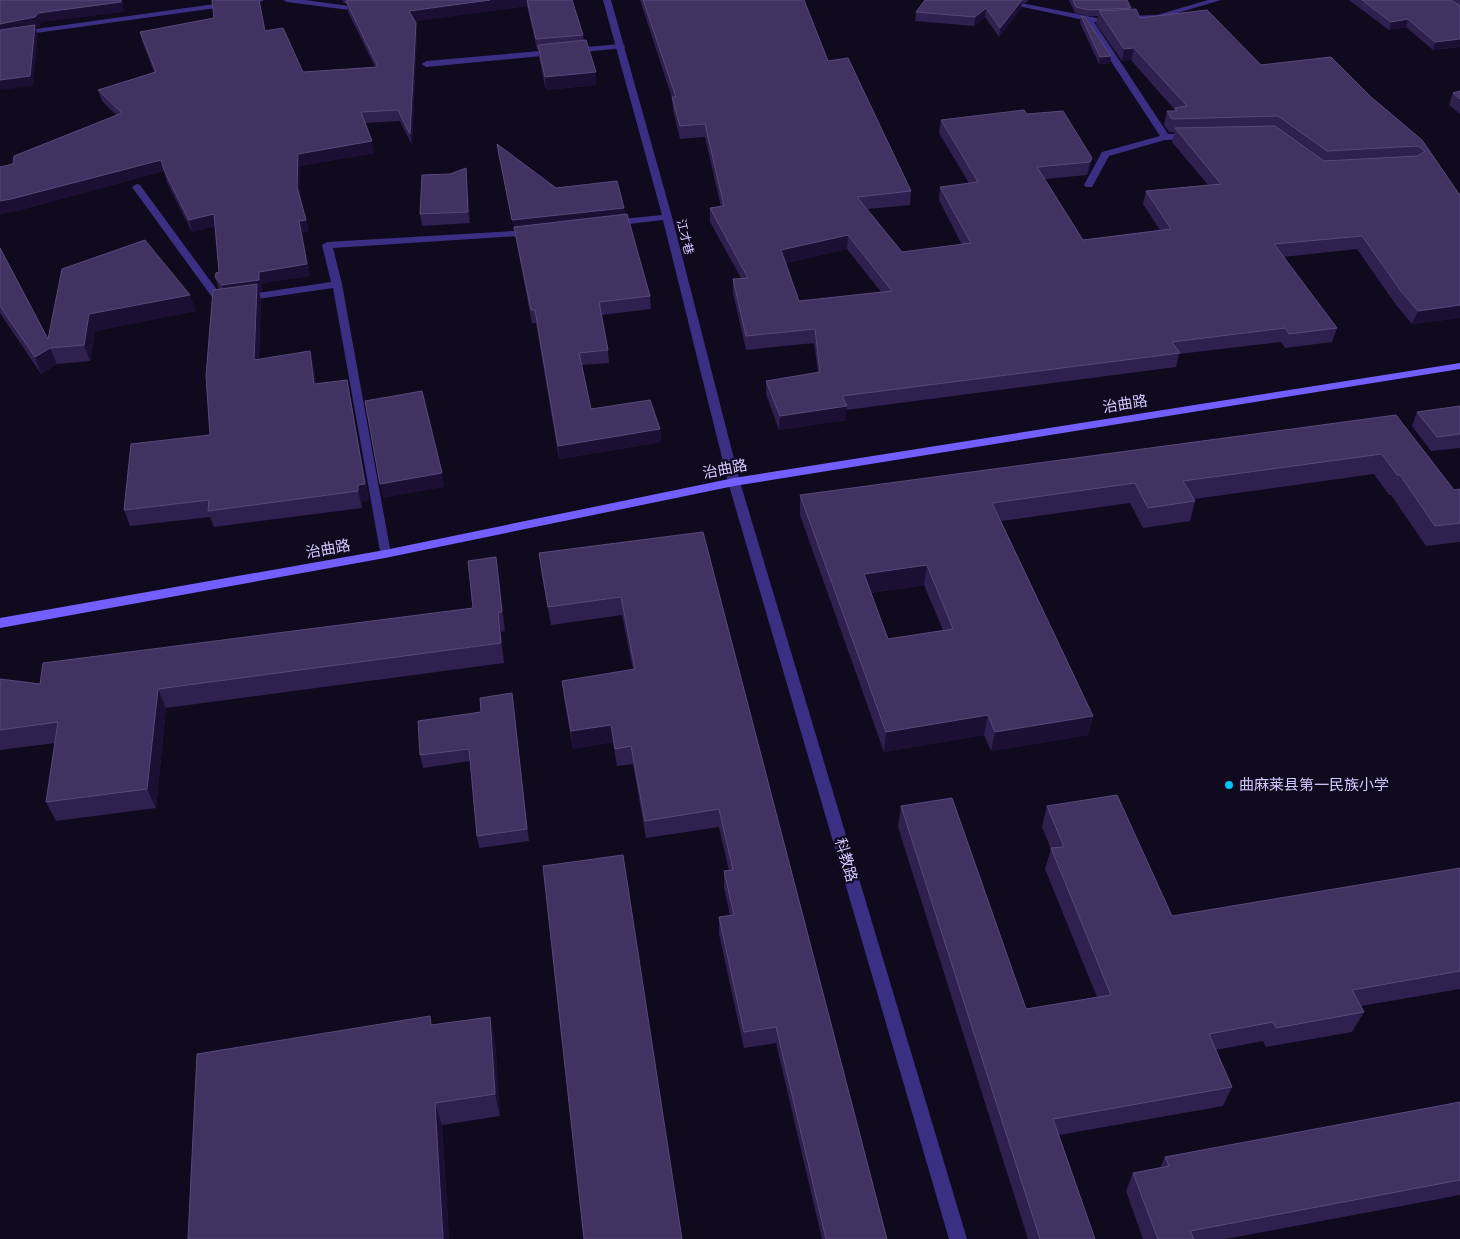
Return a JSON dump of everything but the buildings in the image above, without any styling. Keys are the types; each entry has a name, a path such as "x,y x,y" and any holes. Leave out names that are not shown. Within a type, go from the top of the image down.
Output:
{"main road":[{"name":"治曲路","path":"0,623 385,554 734,482 1460,366"}],"street":[{"path":"0,36 260,0"},
{"path":"287,0 349,8"},
{"name":"江才巷","path":"608,0 667,217 734,482"},
{"path":"994,0 1088,20 1108,19"},
{"path":"1118,18 1157,17 1217,0"},
{"path":"1088,20 1165,137"},
{"path":"426,64 622,46"},
{"path":"1089,185 1105,154 1165,137 1194,136"},
{"path":"137,187 220,302 337,284"},
{"path":"601,225 667,217"},
{"path":"385,554 337,284 328,245 544,232"},
{"name":"科教路","path":"734,482 958,1239"}],"place":[{"name":"曲麻莱县第一民族小学","path":"1229,785"}]}
